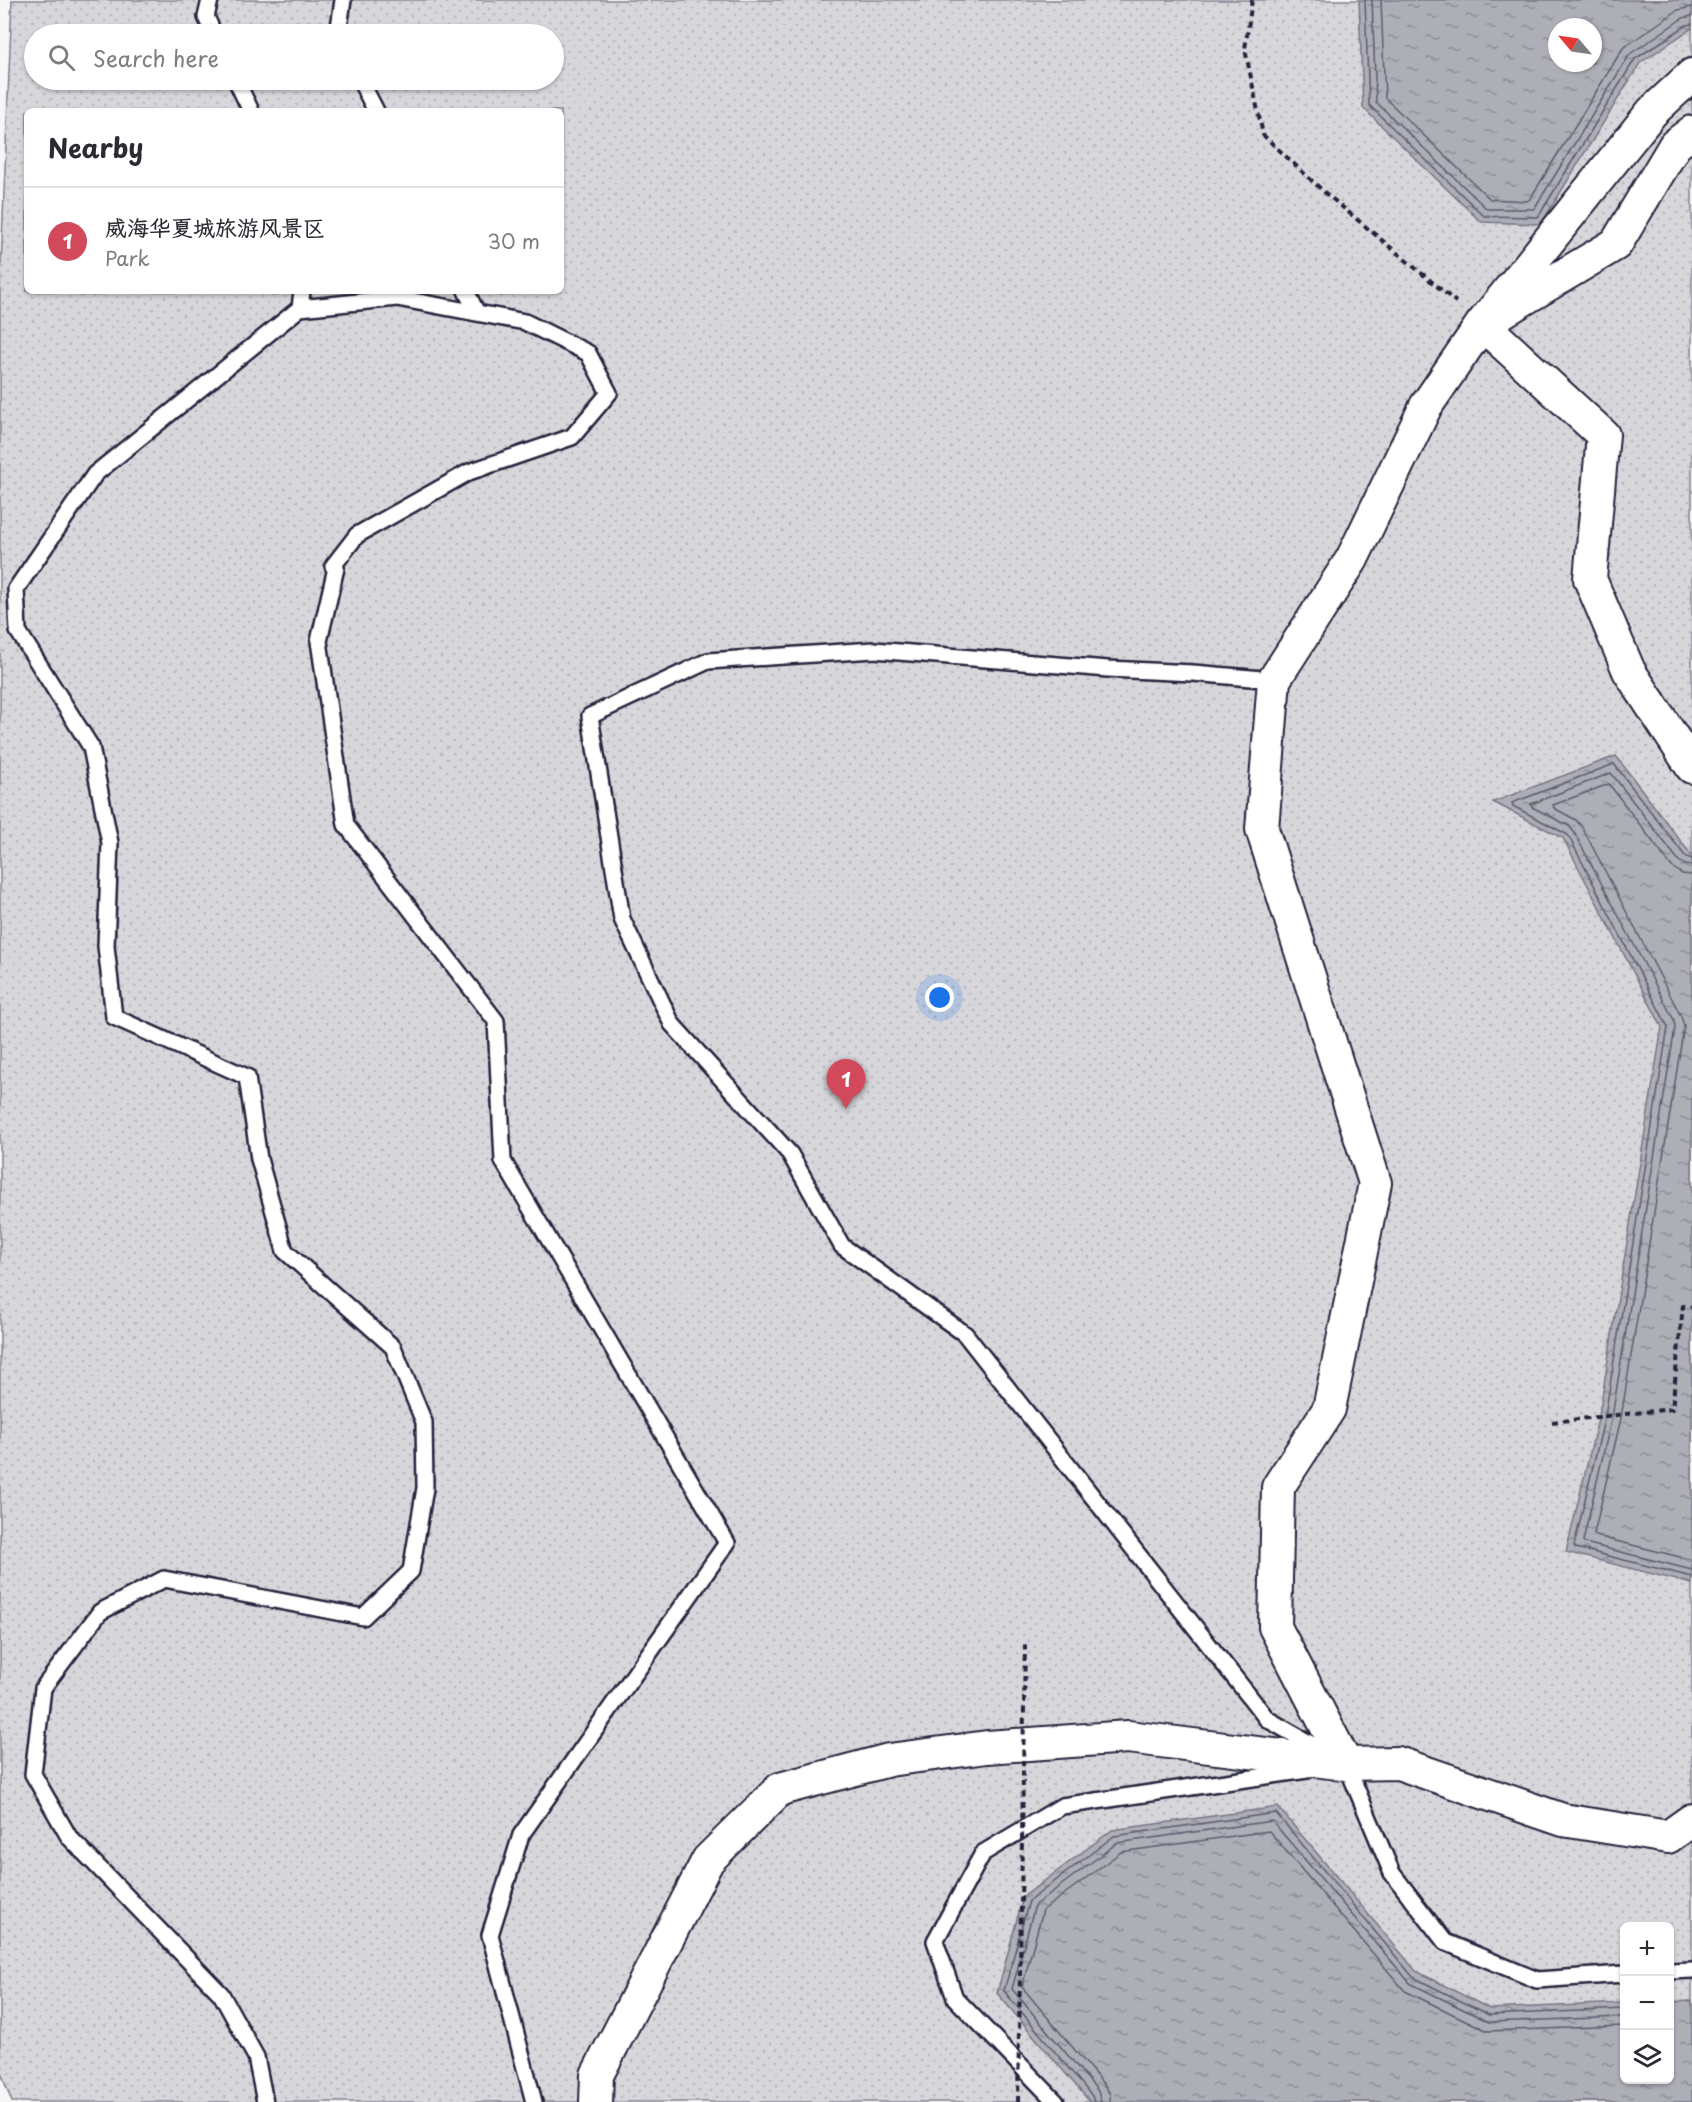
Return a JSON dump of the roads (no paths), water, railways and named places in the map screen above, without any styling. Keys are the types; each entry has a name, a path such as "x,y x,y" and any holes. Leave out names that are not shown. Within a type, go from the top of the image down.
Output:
{"street":[{"path":"1346,1764 1275,1628 1278,1487 1329,1409 1375,1183 1262,829 1274,680 1352,560 1426,406 1482,324 1652,112 1692,75"},
{"path":"1482,324 1616,244 1675,145 1692,132"},
{"path":"1482,324 1603,435 1590,579 1629,672 1692,767"},
{"path":"596,2102 597,2075 708,1860 780,1789 889,1760 987,1747 1128,1737 1346,1764 1398,1763 1563,1820 1668,1837 1692,1820"}],"lane":[{"path":"209,24 206,17 210,0"},
{"path":"340,24 344,0"},
{"path":"241,90 250,108"},
{"path":"365,90 374,108"},
{"path":"300,308 302,294"},
{"path":"468,294 477,313"},
{"path":"265,2102 256,2057 221,1994 69,1836 33,1774 43,1688 100,1612 165,1579 363,1617 411,1571 425,1488 424,1422 393,1347 285,1251 259,1159 247,1077 114,1017 106,946 110,843 91,747 18,631 16,589 95,474 300,308 397,298 525,321 588,353 609,393 572,437 469,472 357,536 333,566 336,568 319,641 346,825 496,1021 503,1161 727,1542 521,1836 490,1935 534,2102"},
{"path":"1274,680 874,650 708,661 590,716 622,919 672,1024 790,1154 842,1246 965,1334 1268,1719 1346,1764 1392,1873 1445,1942 1537,1980 1620,1974"},
{"path":"1056,2102 955,1998 934,1941 983,1854 1062,1806 1346,1764"},
{"path":"1674,1971 1692,1970"}],"water":[{"path":"1359,0 1692,0 1692,28 1640,63 1541,224 1481,222 1363,108"},
{"path":"1616,756 1692,856 1692,1584 1566,1552 1599,1415 1662,1027 1563,838 1493,802"},
{"path":"1278,1807 1416,1971 1490,2009 1620,2003 1620,2084 1674,2084 1674,2002 1692,2001 1692,2102 1090,2102 997,1993 1023,1897 1112,1830"}],"place":[{"name":"威海华夏城旅游风景区","path":"846,1109"}]}
